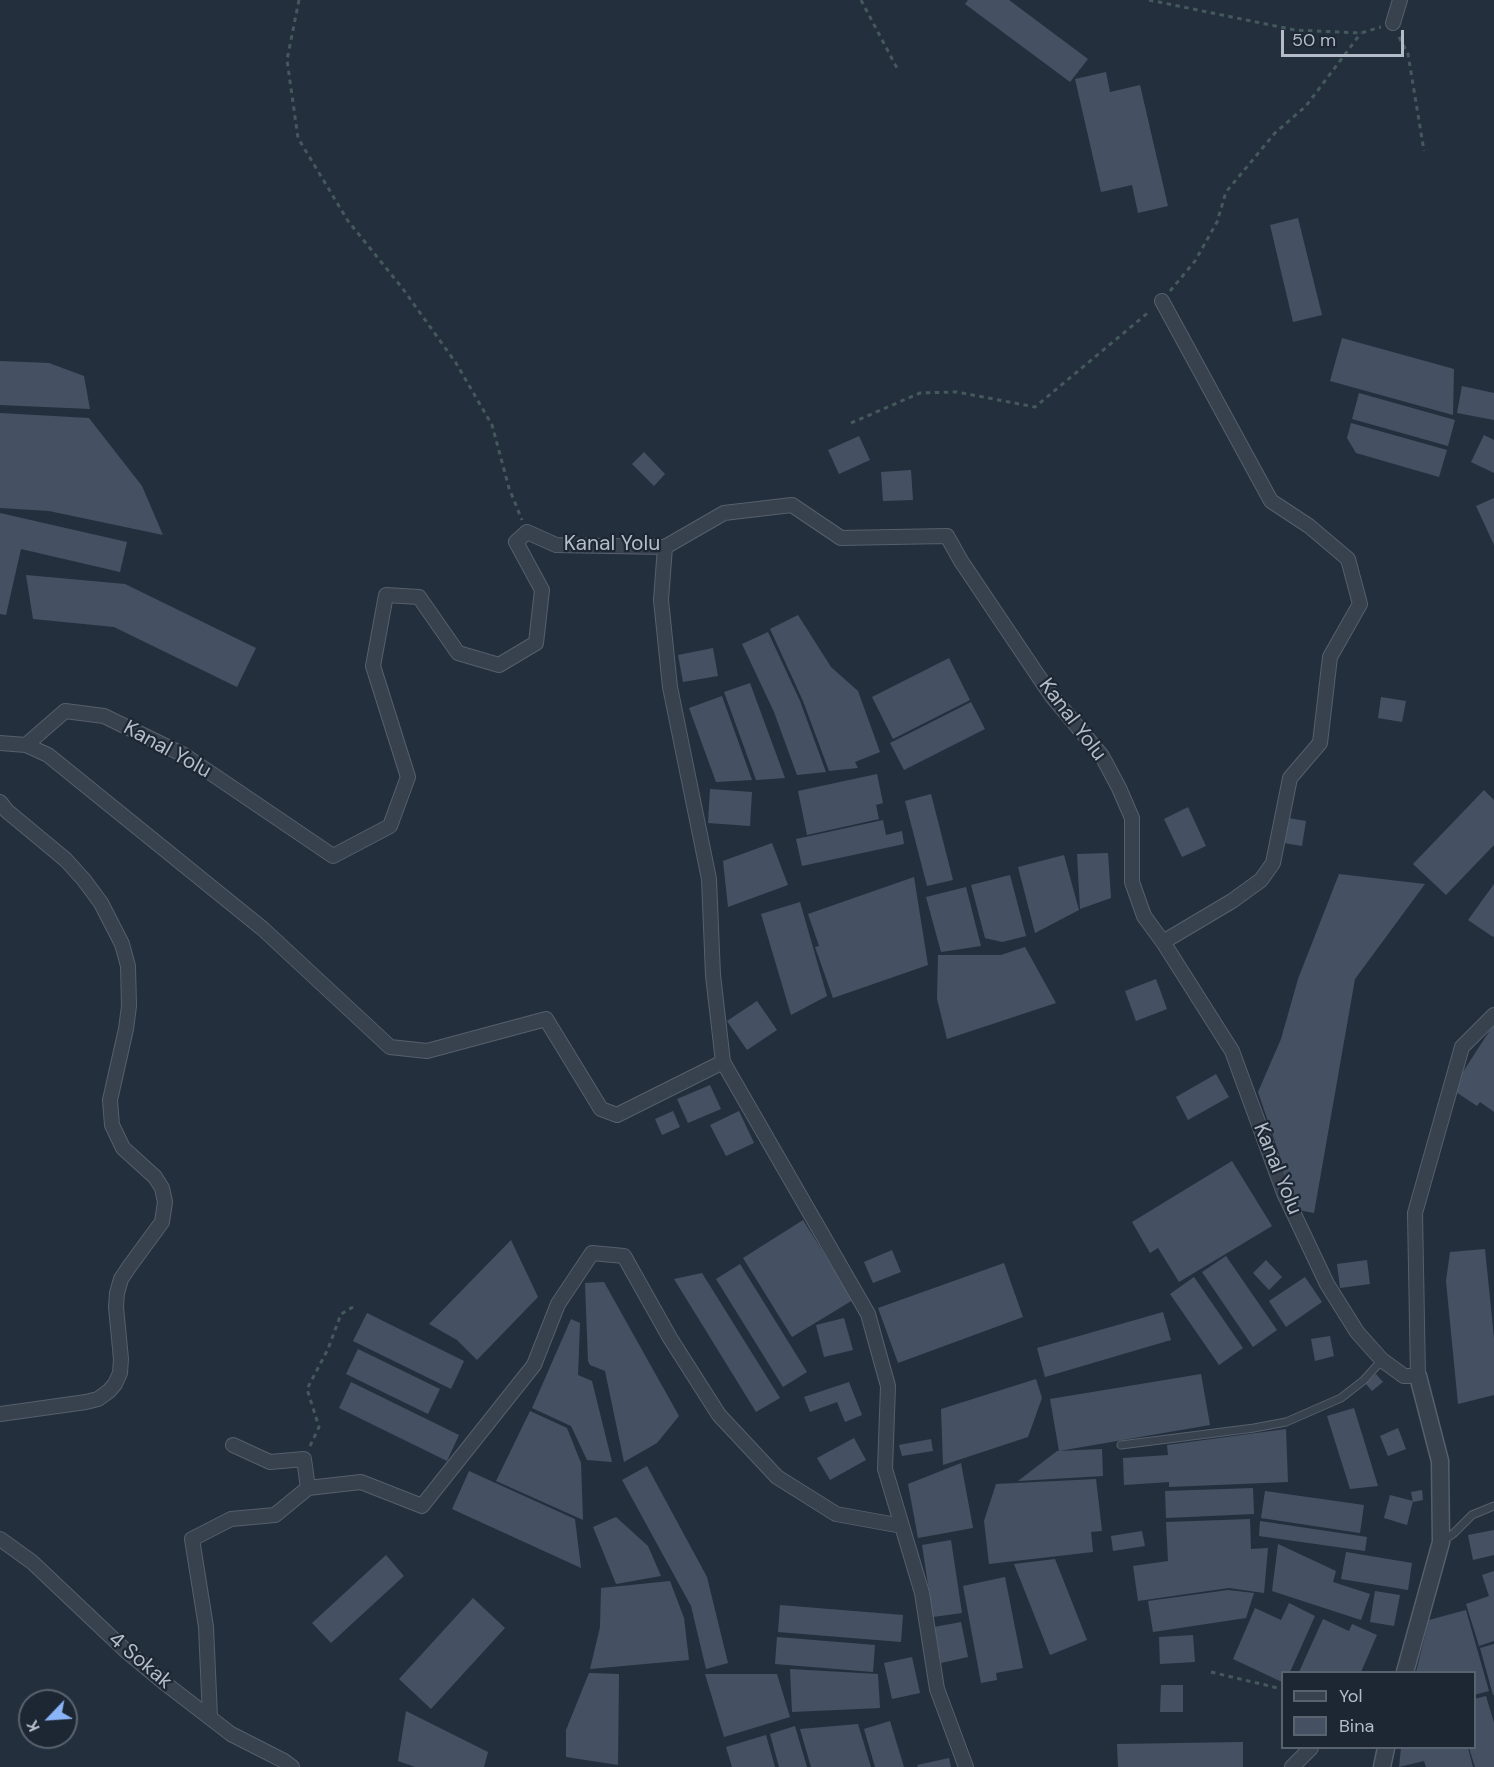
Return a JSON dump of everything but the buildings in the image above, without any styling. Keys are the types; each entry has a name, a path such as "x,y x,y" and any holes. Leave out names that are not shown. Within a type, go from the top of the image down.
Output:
{"street":[{"path":"1393,23 1401,0"},
{"path":"1162,301 1271,501 1309,526 1348,559 1360,604 1330,657 1320,743 1290,778 1273,863 1261,880 1232,901 1163,942"},
{"name":"Kanal Yolu","path":"26,745 65,711 104,716 184,755 333,855 390,826 408,777 373,666 386,595 419,597 458,653 499,665 536,644 542,590 516,542 527,532 556,545 665,548 724,513 792,505 841,537 947,536 961,561 1051,695 1102,756 1119,788 1132,818 1132,882 1144,916 1233,1051 1284,1193 1327,1284 1357,1332 1382,1360 1404,1376 1418,1376"},
{"path":"665,548 661,600 670,687 710,879 713,975 723,1062 867,1314 888,1386 885,1469 922,1593 937,1689 966,1767"},
{"path":"0,743 26,745 48,755 254,922 390,1047 427,1051 546,1019 601,1109 617,1115 723,1062"},
{"path":"0,802 7,811 66,860 84,880 101,903 122,944 128,966 129,1006 110,1100 111,1119 116,1136 123,1148 155,1177 162,1188 165,1202 162,1222 121,1279 117,1293 116,1307 121,1359 120,1373 115,1384 98,1399 0,1414"},
{"path":"1405,1671 1441,1542 1440,1461 1418,1376 1416,1213 1462,1047 1494,1015"},
{"path":"210,1717 206,1627 192,1539 231,1519 274,1515 308,1488 361,1482 422,1506 534,1365 558,1304 592,1253 624,1256 670,1338 719,1415 777,1477 836,1514 902,1526"},
{"path":"233,1445 270,1462 304,1459 308,1488"},
{"name":"4 Sokak","path":"0,1539 32,1562 124,1650 231,1734 292,1767"},
{"path":"1292,1767 1310,1749"},
{"path":"1382,1767 1386,1749"}],"lane":[{"path":"1121,1445 1286,1422 1341,1398 1364,1380 1382,1360"},
{"path":"1441,1542 1453,1534 1472,1515 1494,1506"}],"path":[{"path":"299,0 287,60 298,138 348,221 403,289 456,363 492,425 508,488 527,532"},
{"path":"861,0 898,70"},
{"path":"1149,0 1295,30 1361,33 1393,23 1408,54 1424,151"},
{"path":"851,423 920,393 957,392 1035,407 1162,301 1195,261 1217,222 1226,192 1275,133 1306,106 1361,33"},
{"path":"304,1459 319,1427 307,1389 328,1349 341,1314 353,1307"},
{"path":"1211,1672 1281,1689"}]}
